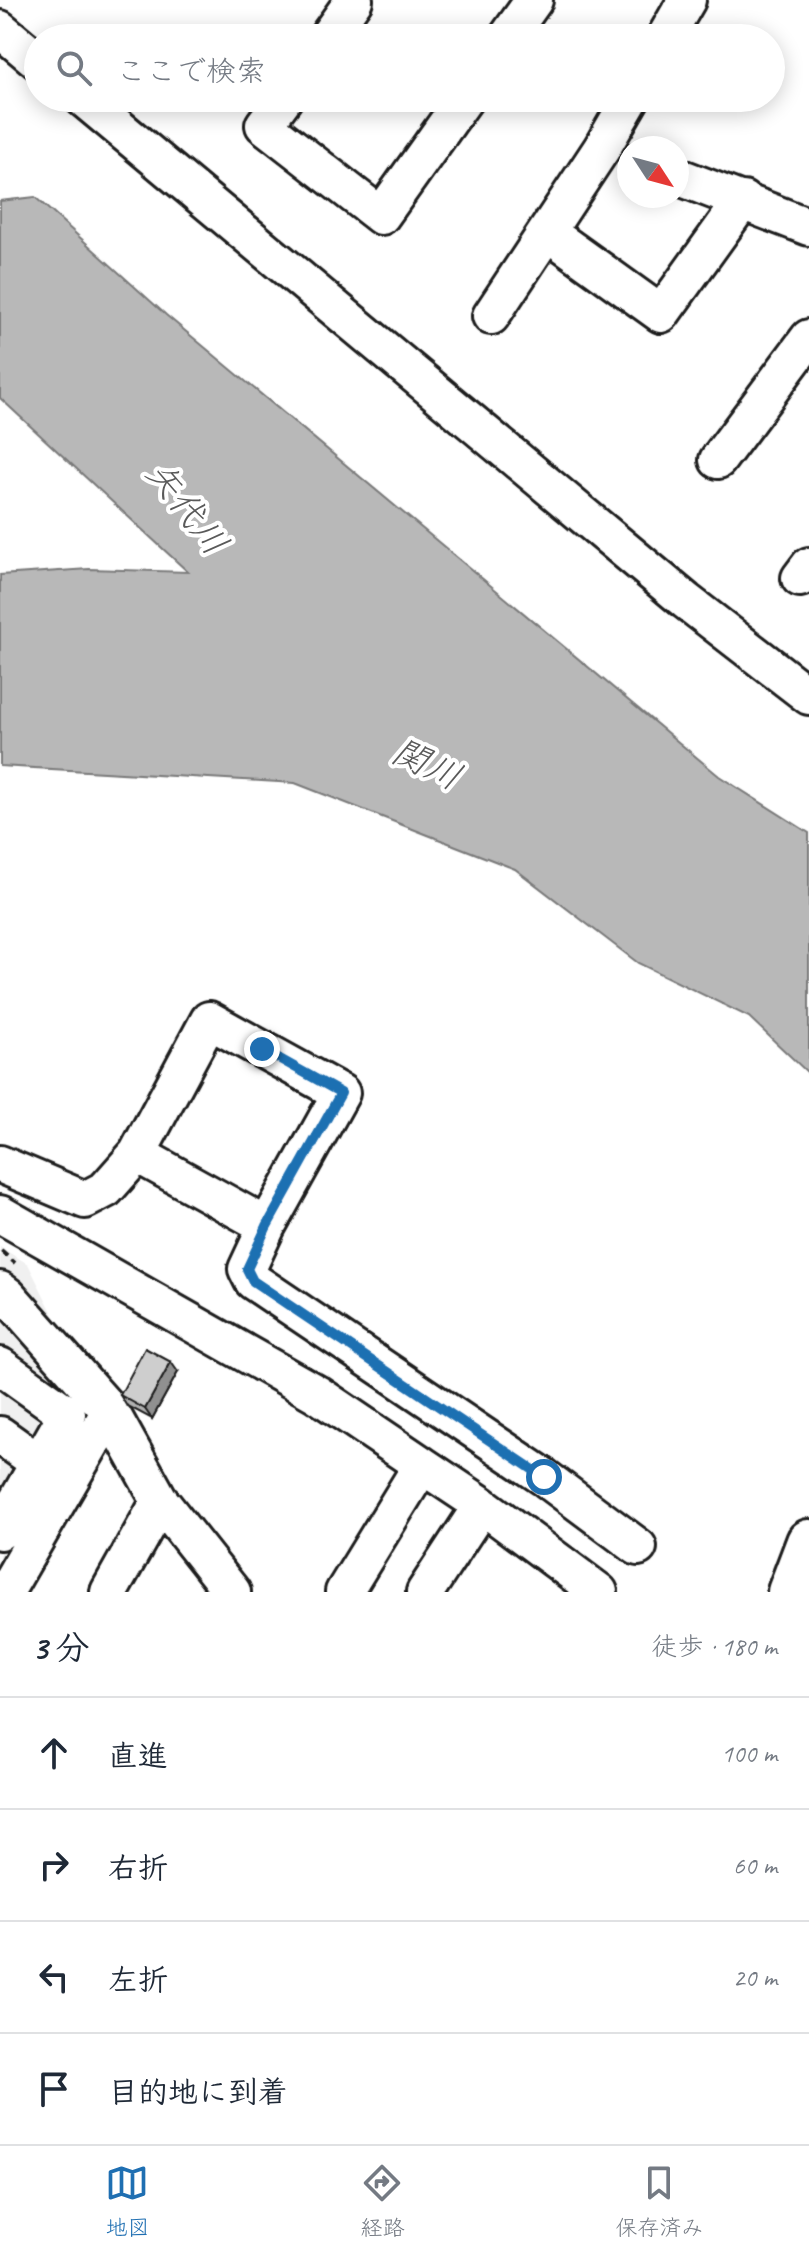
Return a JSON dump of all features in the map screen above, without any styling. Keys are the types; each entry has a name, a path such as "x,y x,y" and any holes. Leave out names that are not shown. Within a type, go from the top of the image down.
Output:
{"main road":[{"path":"790,1592 809,1542"}],"street":[{"path":"337,24 354,0"},
{"path":"517,24 534,0"},
{"path":"673,24 687,0"},
{"path":"0,29 24,49"},
{"path":"100,112 686,601 809,696"},
{"path":"274,112 264,125 381,216 455,112"},
{"path":"491,316 547,232 616,153 627,112"},
{"path":"689,180 809,227"},
{"path":"547,232 661,314 743,200"},
{"path":"718,460 809,338"},
{"path":"0,1164 85,1200 106,1189 137,1154 209,1020 341,1093 267,1226 247,1269 253,1281 544,1477 638,1547"},
{"path":"137,1154 267,1226"},
{"path":"0,1214 317,1394 482,1505 599,1592"},
{"path":"0,1290 110,1411 160,1501 232,1592"},
{"path":"0,1366 67,1414 4,1516"},
{"path":"5,1592 110,1411"},
{"path":"0,1435 39,1463"},
{"path":"344,1592 422,1465"},
{"path":"109,1592 160,1501"},
{"path":"425,1592 482,1505"}],"shaded area":[{"path":"0,1247 28,1264 101,1410 0,1576"}],"water":[{"path":"35,197 166,315 719,776 809,833 809,1074 749,1017 638,963 515,869 295,783 0,766 0,575 89,569 188,572 0,398 0,201"}],"building":[{"path":"145,1348 171,1362 145,1409 120,1395"}],"route":[{"path":"262,1049 341,1093 267,1226 247,1269 253,1281 544,1477"}],"water label":[{"name":"矢代川","path":"187,508"},
{"name":"関川","path":"427,764"}]}
